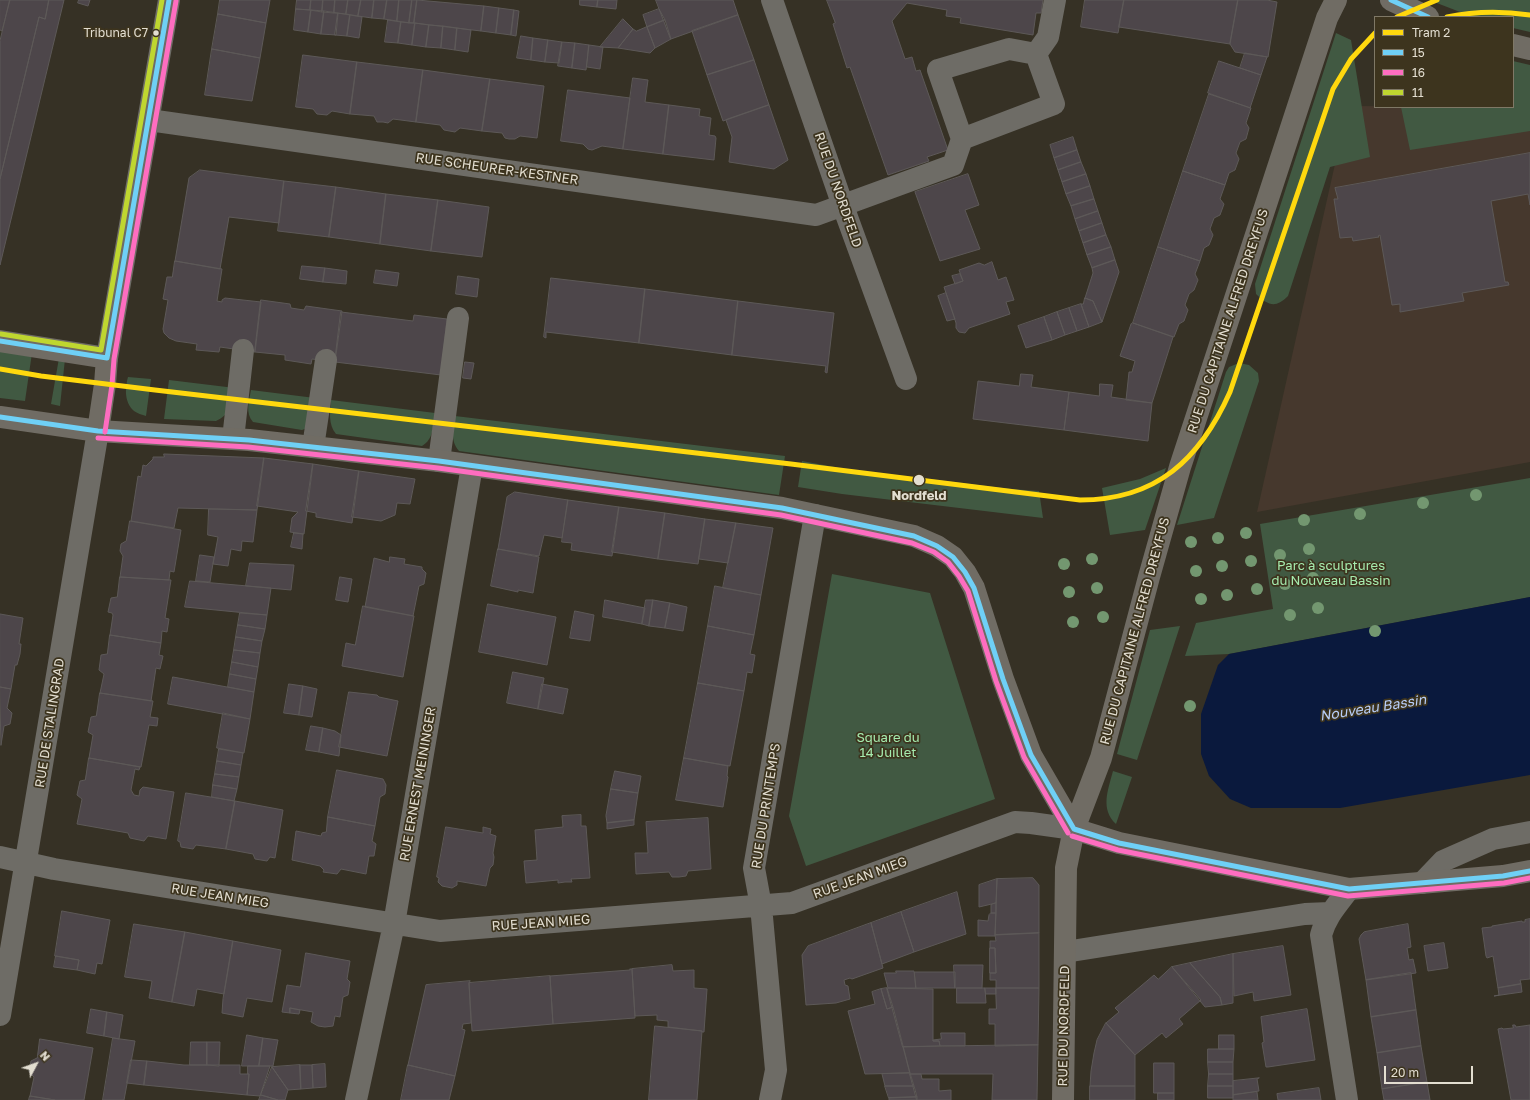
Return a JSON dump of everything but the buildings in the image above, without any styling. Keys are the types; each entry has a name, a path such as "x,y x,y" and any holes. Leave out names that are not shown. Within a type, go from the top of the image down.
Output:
{"main road":[{"name":"RUE DU CAPITAINE ALFRED DREYFUS","path":"1065,952 1066,868 1074,829 1101,758 1149,577 1183,459 1324,25 1336,0"},
{"path":"1393,0 1426,16"},
{"path":"1514,45 1530,49"},
{"path":"0,340 107,358 98,432"},
{"path":"0,417 98,432 232,439 439,461 782,508 914,536 937,546 953,557 965,572 974,588 1031,755 1074,829 1126,844 1349,889 1503,876 1530,871"},
{"name":"RUE DU NORDFELD","path":"1063,1100 1065,952"}],"street":[{"path":"107,358 169,0"},
{"name":"RUE DU NORDFELD","path":"772,0 843,206 906,379"},
{"path":"1036,54 1048,37 1054,0"},
{"path":"1009,49 1036,54 1054,104 962,139 938,70 1009,49"},
{"name":"RUE SCHEURER-KESTNER","path":"149,120 816,215 953,165 962,139"},
{"path":"439,461 458,318"},
{"path":"232,439 243,350"},
{"path":"313,447 326,360"},
{"name":"RUE DE STALINGRAD","path":"0,1015 27,862 98,432"},
{"name":"RUE ERNEST MEININGER","path":"356,1100 394,924 472,466"},
{"name":"RUE DU PRINTEMPS","path":"770,1100 776,1070 761,906 754,868 815,514"},
{"name":"RUE JEAN MIEG","path":"0,857 54,869 440,931 792,903 1015,822 1074,829"},
{"path":"1422,883 1443,861 1493,839 1530,832"},
{"path":"1347,1100 1321,934 1330,913 1349,889"},
{"path":"1065,952 1305,914 1330,913"}],"shaded area":[{"path":"1530,101 1530,462 1257,512 1348,106 1374,106 1374,108 1514,108 1514,107"}],"green space":[{"path":"1429,0 1530,0 1530,32 1514,28 1514,16 1470,16"},
{"path":"1336,33 1351,40 1370,157 1330,167 1288,296 1279,303 1272,304 1264,301 1256,294 1255,284"},
{"path":"1514,61 1530,65 1530,131 1410,150 1401,108 1514,108"},
{"path":"0,348 32,353 25,401 0,398"},
{"path":"59,358 65,359 60,406 51,404"},
{"path":"1239,363 1249,365 1258,373 1259,381 1214,518 1177,525 1226,372 1229,367"},
{"path":"128,377 151,379 146,416 134,411 128,403 126,386"},
{"path":"169,380 235,388 230,408 221,418 216,421 164,419"},
{"path":"251,390 315,398 307,428 302,430 253,422 248,411"},
{"path":"331,400 435,413 431,436 422,446 336,434 333,430 331,422"},
{"path":"455,416 785,456 779,495 459,451 453,439"},
{"path":"802,461 845,469 1039,491 1043,518 842,494 798,487"},
{"path":"1166,468 1145,530 1110,535 1102,488 1140,479"},
{"name":"Parc à sculptures du Nouveau Bassin","path":"1530,478 1530,597 1229,654 1185,656 1196,623 1273,609 1260,524"},
{"name":"Square du 14 Juillet","path":"832,574 930,593 995,799 806,866 789,816"},
{"path":"1180,626 1137,760 1117,754 1150,630"},
{"path":"1113,771 1132,777 1116,824 1108,812 1107,806 1108,792"}],"water":[{"name":"Nouveau Bassin","path":"1530,597 1530,775 1340,808 1251,808 1230,799 1209,776 1201,754 1201,714 1218,665 1229,654"}],"tram line":[{"name":"2","path":"1399,16 1437,0"},
{"name":"2","path":"1454,16 1488,12 1530,15"},
{"name":"2","path":"0,369 41,376 155,390 791,464 1080,500 1107,498 1132,493 1173,471 1190,456 1205,437 1218,416 1230,392 1333,89 1351,59 1374,34"}],"transit line":[{"name":"11","path":"1,334 101,350 162,0"},
{"name":"15","path":"107,358 169,0"},
{"name":"15","path":"1391,0 1426,16"},
{"name":"16","path":"105,432 114,359 176,1"},
{"name":"15","path":"0,341 107,358"},
{"name":"15","path":"0,417 98,431 249,440 439,461 782,508 914,536 937,546 953,557 965,572 974,588 1003,679 1031,755 1074,829"},
{"name":"16","path":"98,438 248,447 438,468 781,515 912,543 934,552 948,562 968,591 996,681 1024,757 1068,833"},
{"name":"15","path":"1074,829 1119,843 1349,889 1503,876 1530,871"},
{"name":"16","path":"1072,836 1118,850 1348,896 1504,883 1530,878"}],"place":[{"name":"Tribunal C7","path":"156,33"},
{"name":"Nordfeld","path":"919,480"}]}
